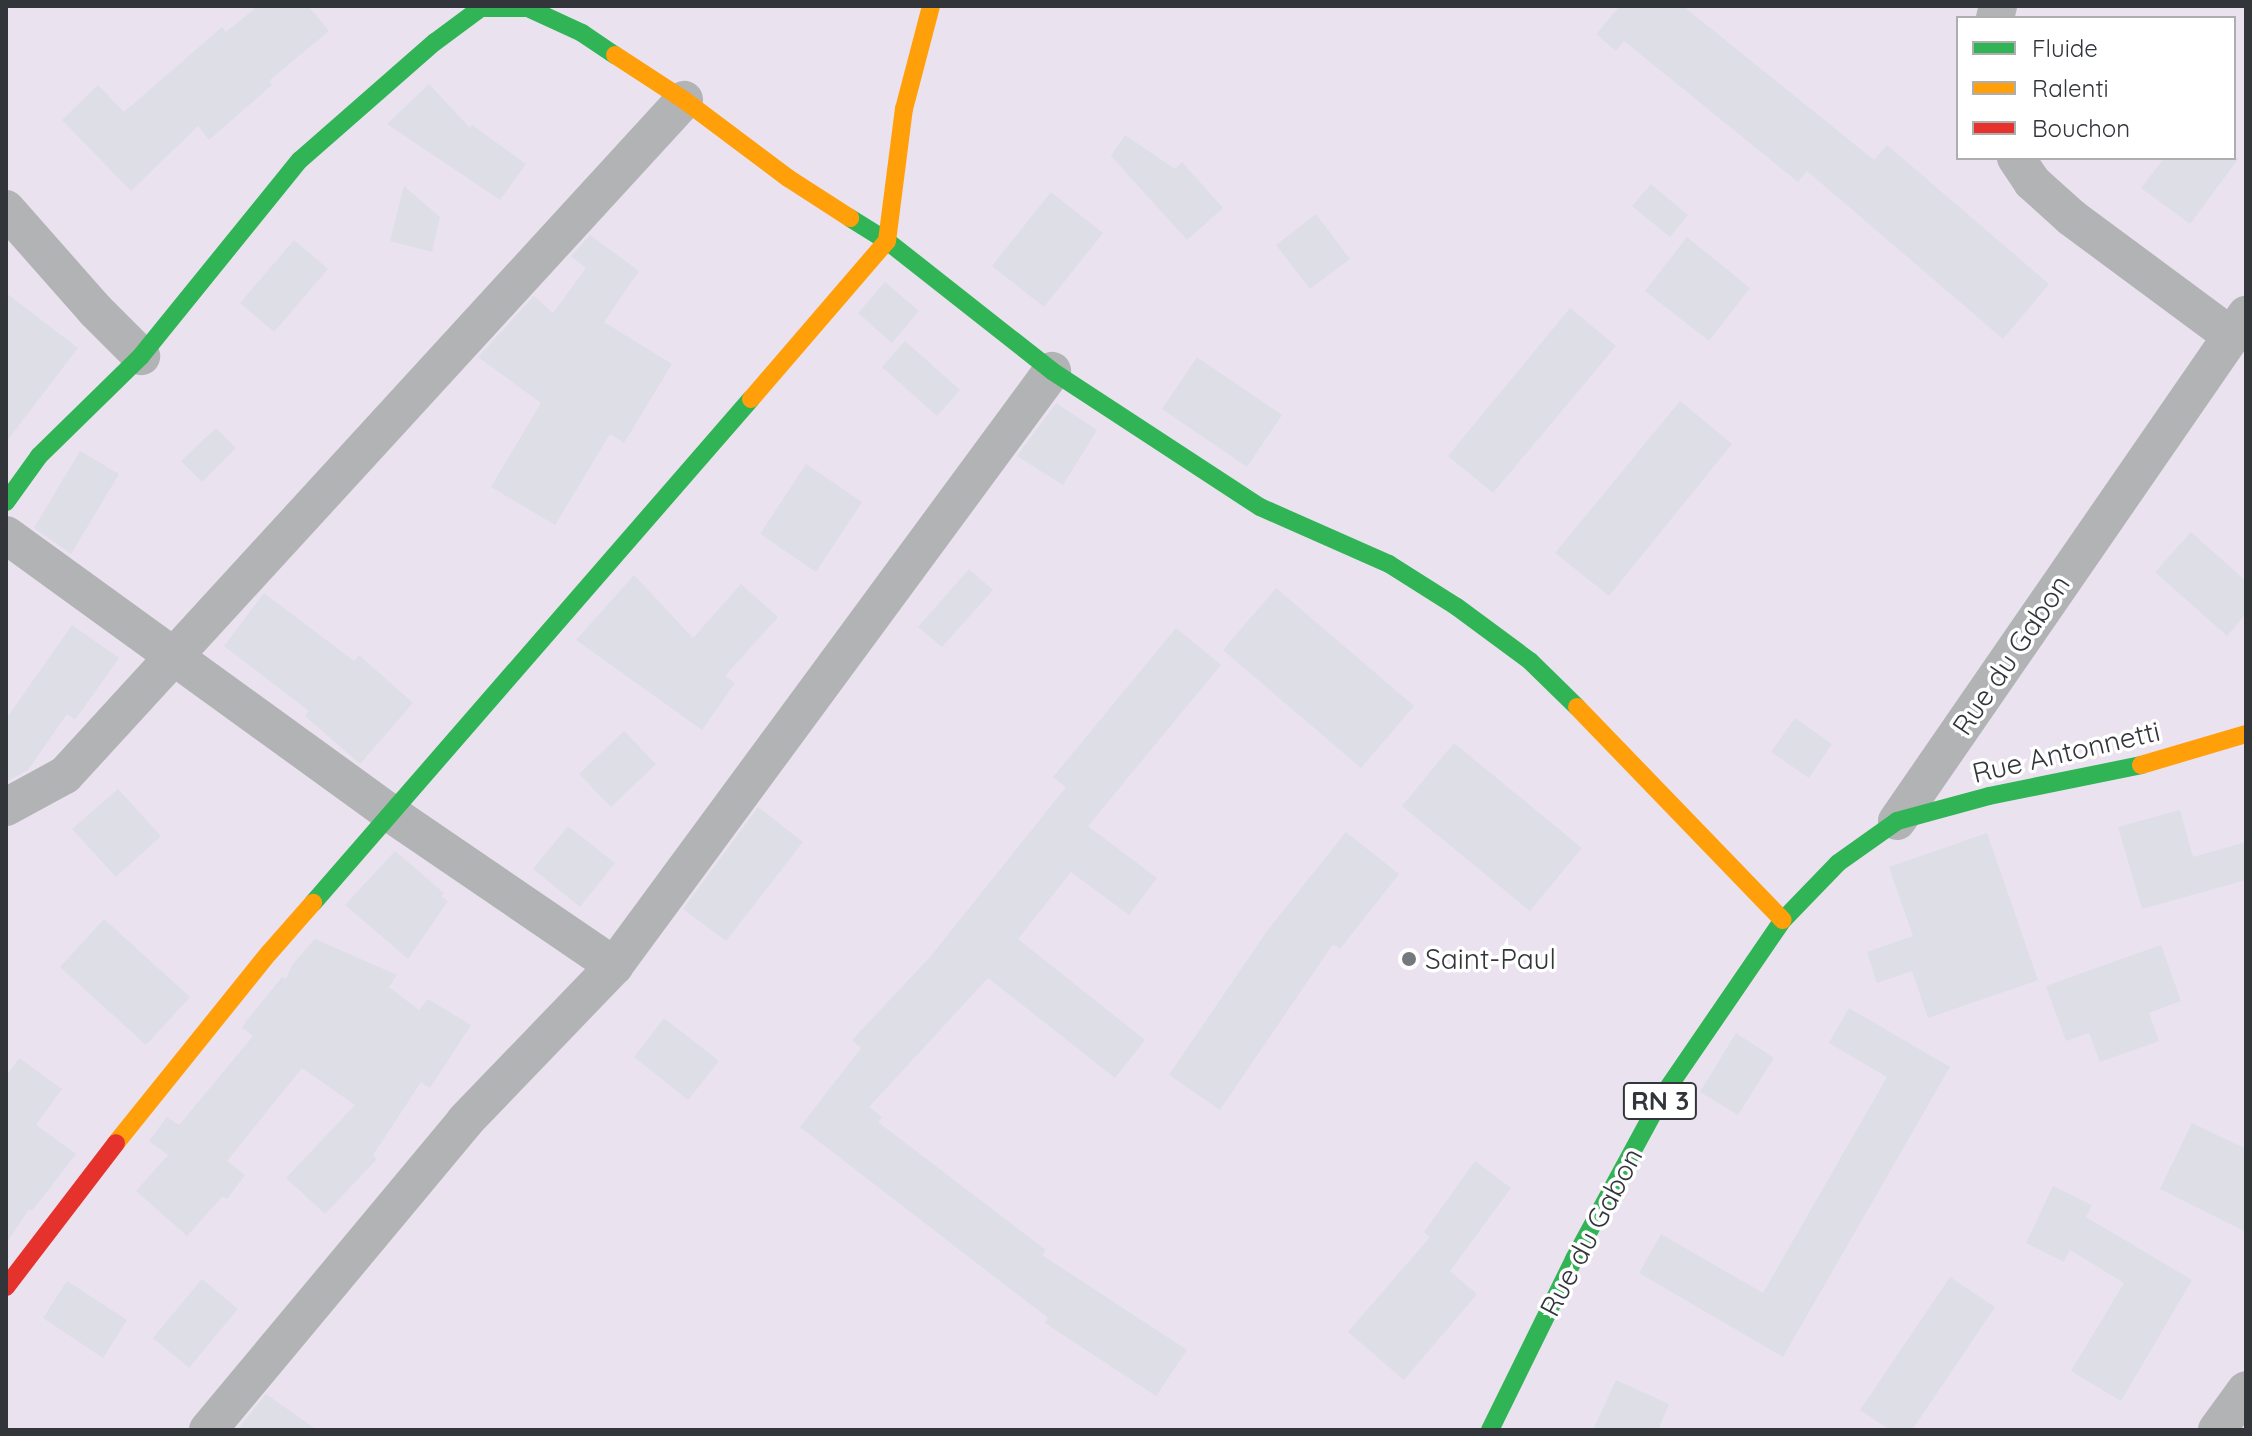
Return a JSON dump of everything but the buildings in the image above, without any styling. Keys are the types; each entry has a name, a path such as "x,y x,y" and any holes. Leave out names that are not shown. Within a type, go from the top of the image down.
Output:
{"main road":[{"path":"6,1287 171,1072 269,953 393,815 887,241 904,109 931,6"},
{"path":"6,502 39,456 141,356 300,160 435,42 481,8 528,8 582,33 684,100 788,178 887,241 1052,371 1260,507 1389,564 1457,607 1530,661 1628,756 1783,920"},
{"name":"Rue Antonnetti","path":"1897,821 1989,796 2158,762 2246,734"},
{"name":"Rue du Gabon","path":"1490,1430 1574,1259 1663,1095 1783,920 1838,863 1897,821"}],"street":[{"path":"6,807 65,775 684,100"},
{"path":"2017,160 2032,182 2072,218 2238,325"},
{"path":"6,209 141,356"},
{"name":"Rue du Gabon","path":"1897,821 2238,325"},
{"path":"208,1430 465,1121 614,966 1052,371"},
{"path":"6,535 393,815 614,966"},
{"path":"2217,1430 2246,1390"}],"shaded area":[{"path":"6,6 2246,6 2246,1430 6,1430"}],"traffic: fast":[{"path":"6,502 39,456 141,356 300,160 435,42 481,8 528,8 582,33 615,55"},
{"path":"850,218 887,241 1052,371 1260,507 1389,564 1457,607 1530,661 1577,707"},
{"path":"313,903 751,399"},
{"path":"1490,1430 1574,1259 1663,1095 1783,920 1838,863 1897,821 1989,796 2141,765"}],"traffic: slow":[{"path":"751,399 887,241 904,109 931,6"},
{"path":"615,55 684,100 788,178 850,218"},
{"path":"1577,707 1783,920"},
{"path":"2141,765 2246,734"},
{"path":"116,1143 313,903"}],"traffic: jam":[{"path":"6,1287 116,1143"}],"place":[{"name":"Saint-Paul","path":"1409,959"}]}
